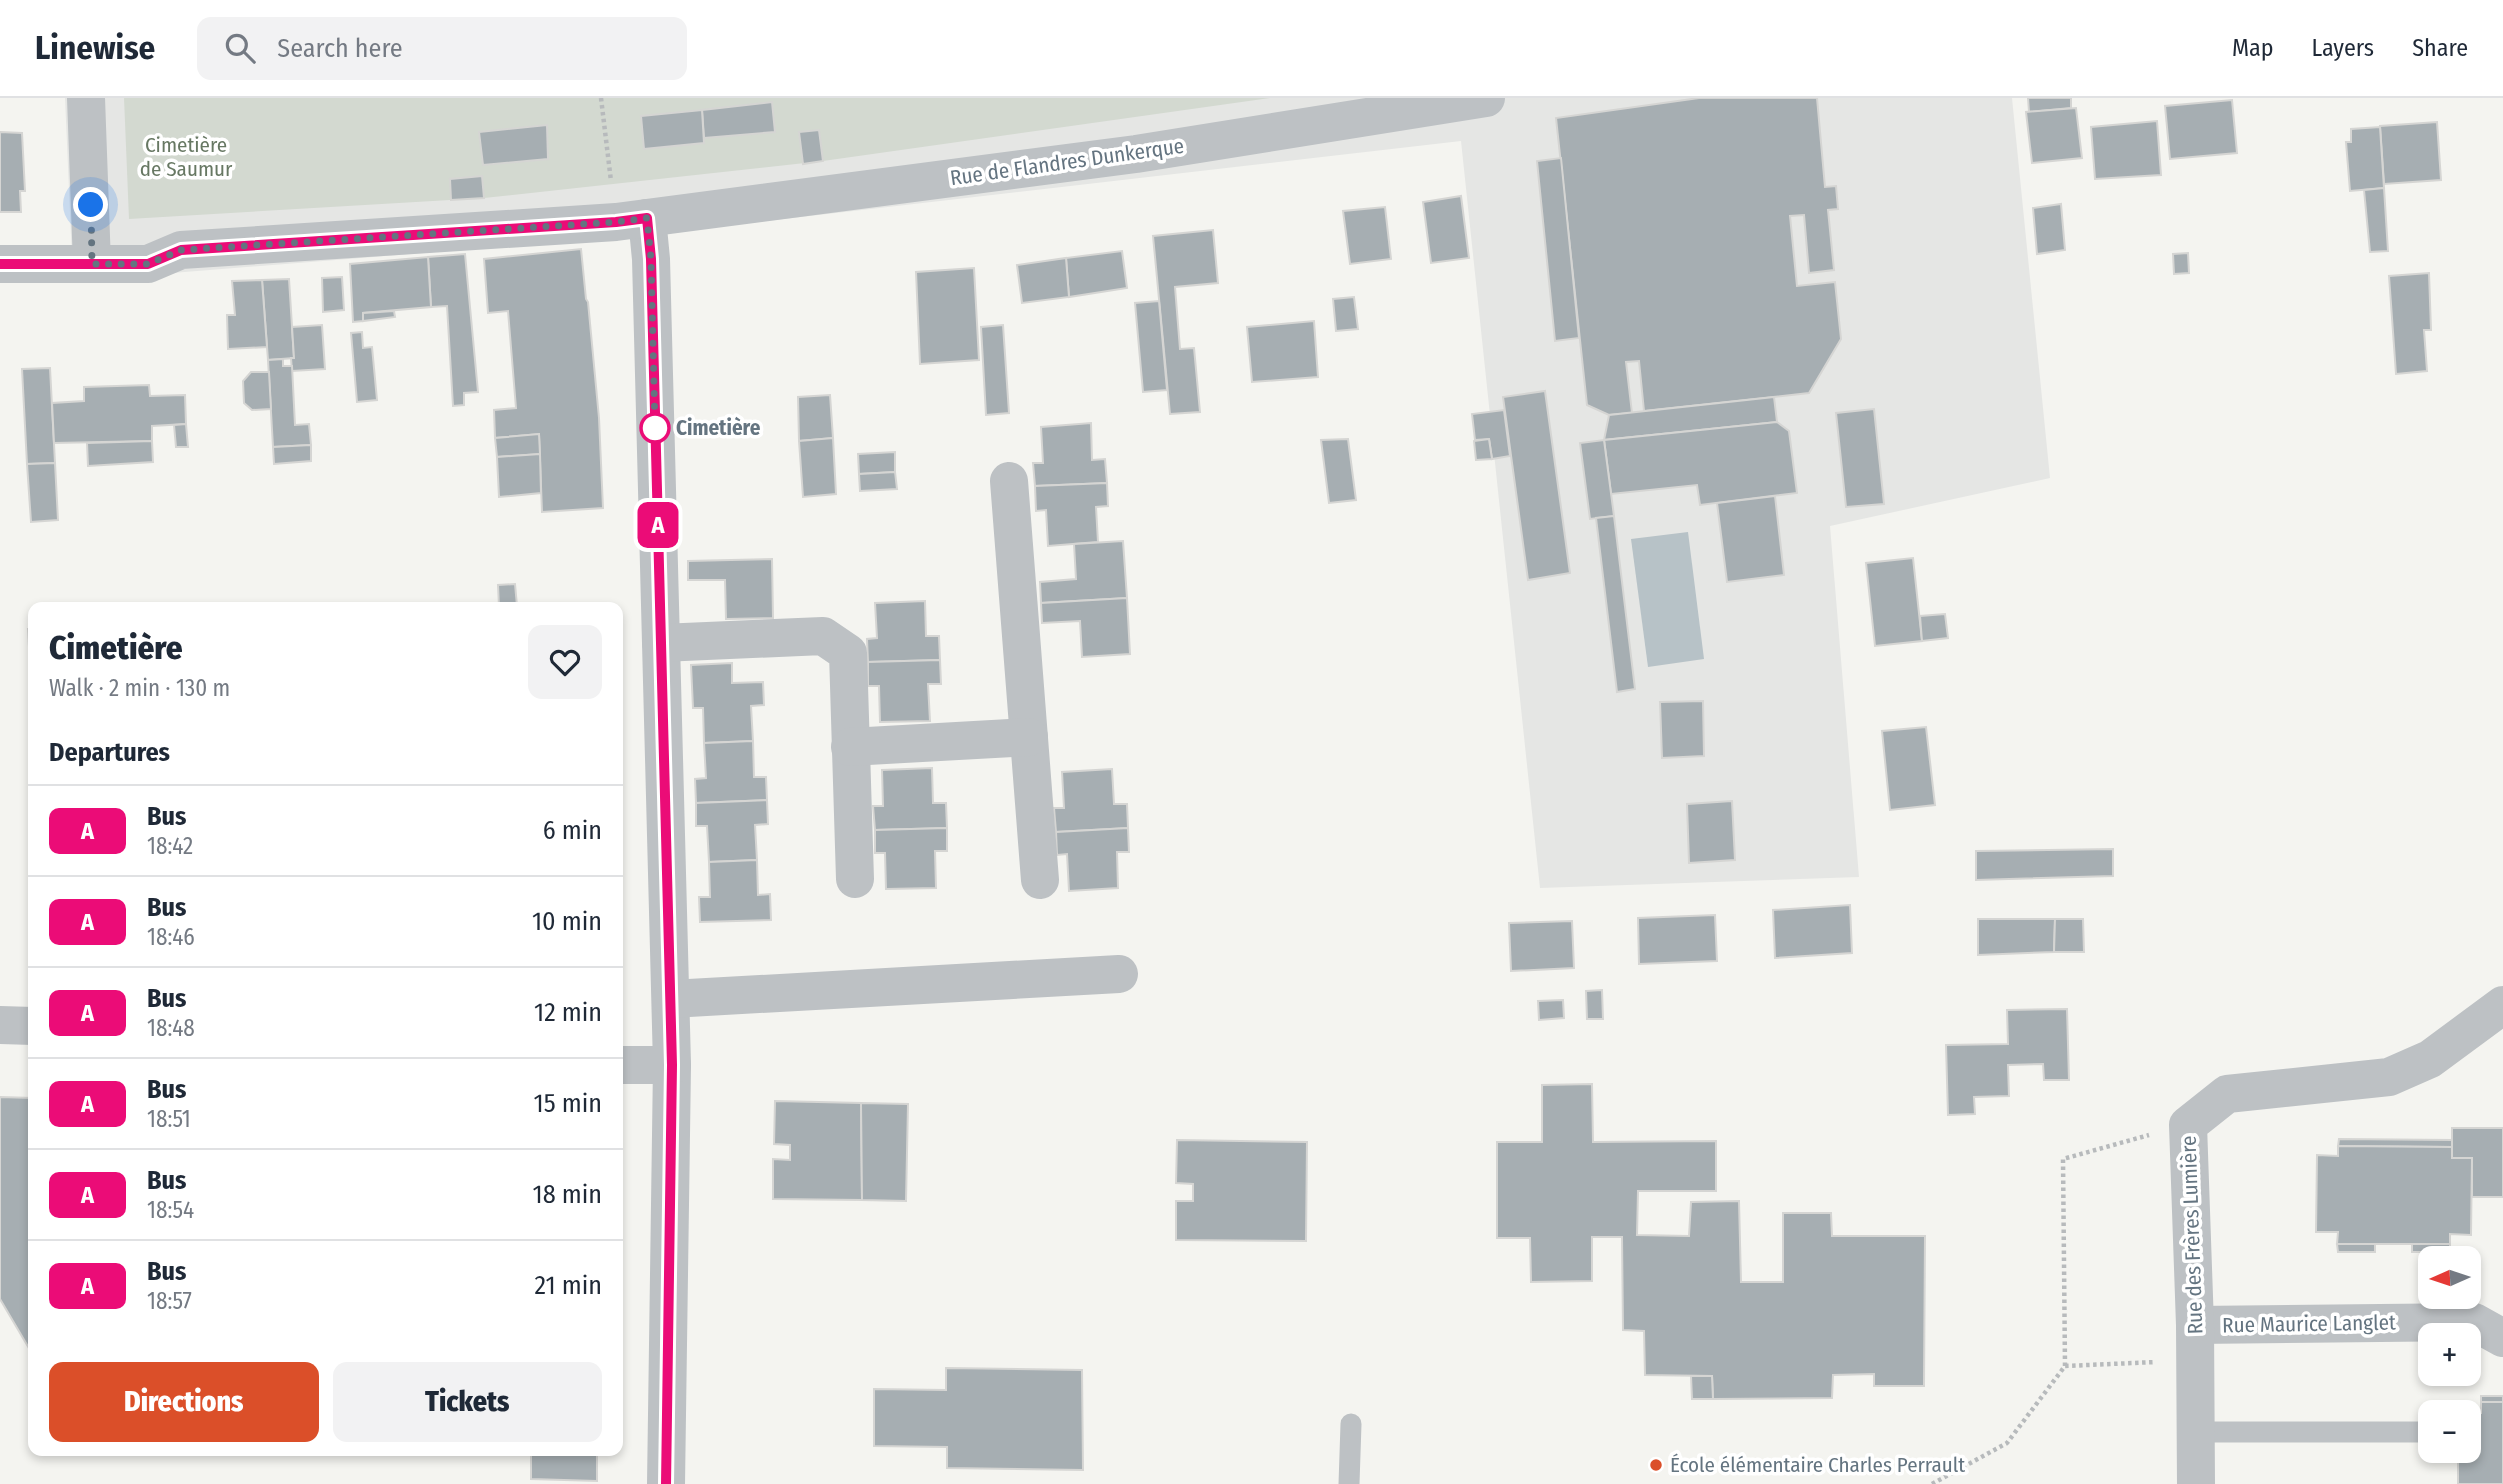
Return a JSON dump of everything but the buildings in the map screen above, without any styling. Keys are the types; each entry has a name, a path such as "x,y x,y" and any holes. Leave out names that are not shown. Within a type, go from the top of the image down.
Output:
{"street":[{"path":"86,98 92,264"},
{"name":"Rue de Flandres Dunkerque","path":"0,264 148,264 181,250 631,220 1136,154 1486,98"},
{"path":"631,220 651,259 672,1065 666,1484"},
{"path":"1009,481 1040,880"},
{"path":"661,643 823,636 848,653 855,878"},
{"path":"850,747 1029,737"},
{"path":"671,999 1119,974"},
{"name":"Rue des Frères Lumière","path":"2196,1484 2195,1343 2188,1125 2227,1094 2389,1077 2430,1059 2503,1005"},
{"path":"0,1025 28,1026"},
{"path":"623,1066 672,1065"},
{"name":"Rue Maurice Langlet","path":"2195,1343 2474,1322 2503,1338"}],"lane":[{"path":"1349,1484 1352,1424"},
{"path":"2196,1432 2418,1432"}],"path":[{"path":"601,98 631,220"},
{"path":"1932,1484 2007,1443 2065,1366 2063,1159 2188,1125"},
{"path":"2065,1366 2195,1343"}],"shaded area":[{"path":"65,98 2012,98 2050,478 1830,526 1859,877 1540,888 1461,141 636,236 73,281"},
{"path":"1688,532 1704,659 1648,667 1631,539"}],"green space":[{"name":"Cimetière de Saumur","path":"124,98 1270,98 823,161 484,198 129,219"}],"bus line":[{"name":"A","path":"0,264 148,264 181,250 647,218 651,259 672,1065 666,1484"}],"place":[{"name":"Cimetière","path":"655,428"},
{"name":"École élémentaire Charles Perrault","path":"1656,1465"}],"route":[{"path":"91,205 92,264 148,264 181,250 647,218 651,259 655,428"}]}
